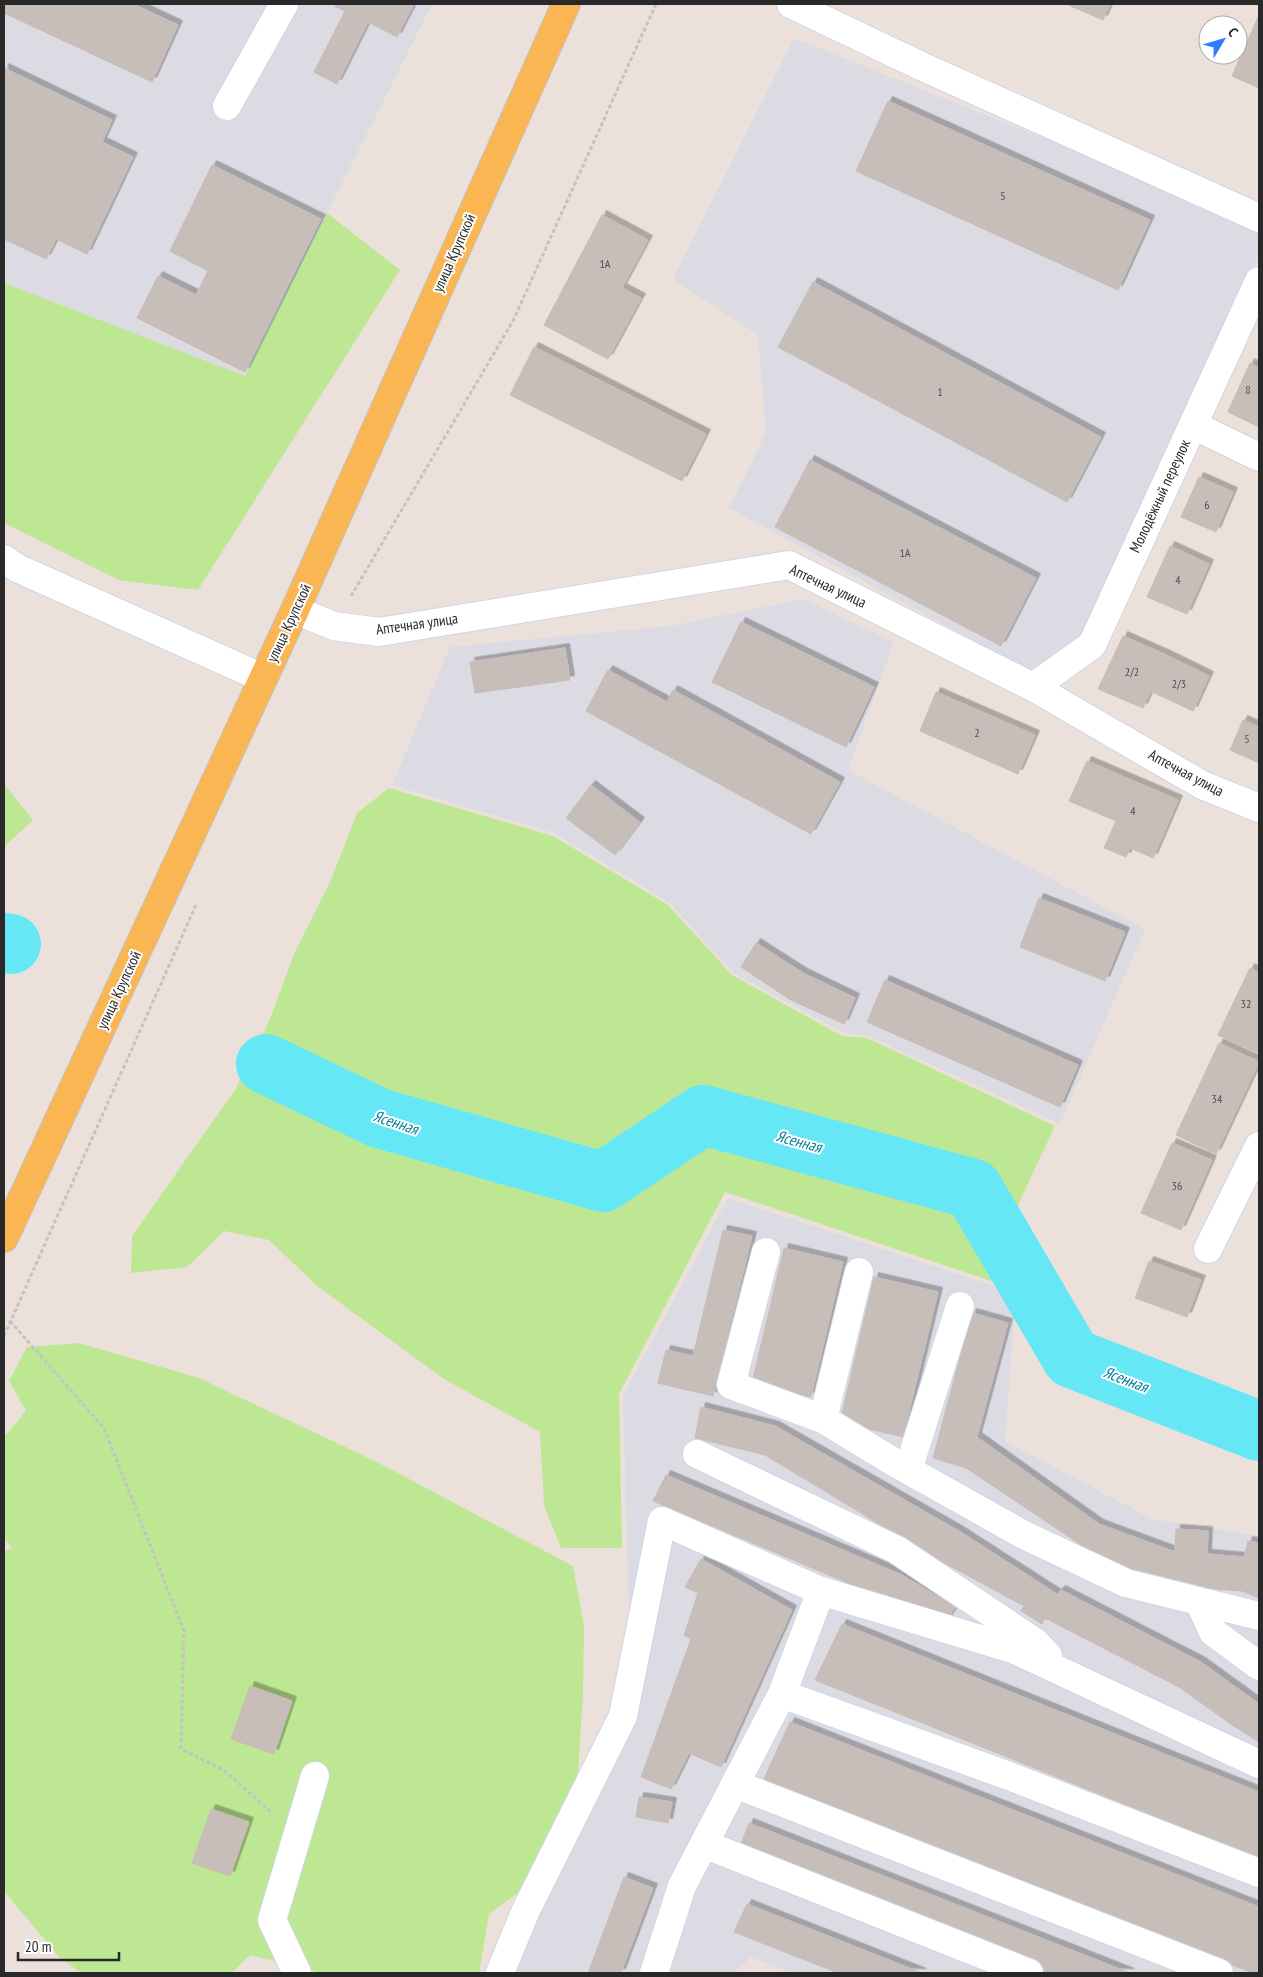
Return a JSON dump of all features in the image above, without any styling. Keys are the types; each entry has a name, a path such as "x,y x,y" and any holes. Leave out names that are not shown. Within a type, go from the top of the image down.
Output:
{"main road":[{"name":"улица Крупской","path":"4,1238 295,610 566,4"}],"street":[{"path":"227,106 284,4"},
{"path":"791,4 921,66 1259,218"},
{"name":"Молодёжный переулок","path":"1033,688 1092,645 1259,281"},
{"path":"1193,426 1259,457"},
{"path":"4,559 17,568 263,678"},
{"name":"Аптечная улица","path":"295,610 334,626 379,632 789,565 1033,688 1202,784 1259,808"},
{"path":"1208,1249 1259,1146"},
{"path":"766,1252 732,1385 823,1419 908,1470 1024,1534 1126,1583 1259,1616"},
{"path":"823,1419 859,1272"},
{"path":"908,1470 960,1306"},
{"path":"696,1454 897,1550 1036,1642 1064,1674"},
{"path":"500,1973 526,1910 623,1716 662,1521 821,1591 1012,1650 1259,1764"},
{"path":"654,1973 682,1886 782,1694 821,1591"},
{"path":"1199,1601 1213,1632 1259,1666"},
{"path":"782,1694 1010,1776 1259,1873"},
{"path":"297,1973 272,1920 315,1776"},
{"path":"735,1784 1218,1973"},
{"path":"704,1844 1029,1973"}],"path":[{"path":"334,626 513,321 656,4"},
{"path":"4,1336 197,903"},
{"path":"10,1321 104,1428 184,1631 181,1749 224,1770 297,1836"}],"shaded area":[{"path":"4,4 432,4 245,376 4,283"},
{"path":"794,38 1259,225 1259,256 1087,639 1033,673 729,508 766,433 758,335 673,279"},
{"path":"803,599 894,642 848,770 1145,929 1060,1124 866,1035 844,1033 733,973 670,903 554,833 392,785 450,647 670,626"},
{"path":"728,1198 1016,1293 1005,1441 1152,1519 1259,1536 1259,1973 792,1973 751,1957 734,1973 510,1973 631,1699 623,1396"}],"green space":[{"path":"327,213 400,270 198,590 119,580 4,523 4,283 245,376"},
{"path":"4,784 33,820 4,847"},
{"path":"389,788 553,836 668,905 732,975 842,1036 867,1038 1055,1126 1017,1207 1066,1306 725,1192 619,1394 622,1548 561,1548 544,1505 540,1432 444,1379 317,1286 269,1240 224,1231 187,1267 131,1273 132,1236 235,1090 270,1019 294,954 331,880 357,813"},
{"path":"79,1343 199,1378 377,1462 573,1566 584,1626 583,1695 577,1786 529,1885 489,1914 479,1973 321,1973 250,1955 231,1973 82,1973 60,1958 4,1891 4,1551 12,1548 4,1538 4,1437 26,1411 9,1381 27,1347"}],"building":[{"path":"4,4 133,4 178,25 152,82 4,13"},
{"path":"336,4 414,4 397,37 368,22 337,84 314,72 345,11 335,6"},
{"path":"1066,4 1110,4 1103,20"},
{"path":"1259,15 1259,88 1232,76 1237,65 1248,65 1248,40"},
{"path":"4,68 112,120 102,142 133,157 87,254 56,239 46,259 4,239"},
{"path":"888,101 1150,220 1118,290 856,171"},
{"path":"212,165 321,219 245,372 137,318 158,276 196,295 208,271 170,251"},
{"path":"602,215 648,240 622,288 641,298 608,359 544,325"},
{"path":"813,282 1101,437 1067,502 778,347"},
{"path":"534,347 706,434 682,481 510,395"},
{"path":"1250,363 1259,368 1259,427 1228,412"},
{"path":"810,460 1036,578 1001,646 775,527"},
{"path":"1199,477 1233,492 1216,532 1181,517"},
{"path":"1170,546 1209,564 1187,614 1147,597"},
{"path":"741,622 874,687 846,747 712,682"},
{"path":"1123,636 1166,655 1143,708 1098,689"},
{"path":"565,648 570,680 475,693 470,662"},
{"path":"1166,655 1209,676 1193,711 1150,691"},
{"path":"608,670 667,702 673,690 840,782 811,834 586,711"},
{"path":"936,692 1035,735 1018,774 920,731"},
{"path":"1243,720 1259,727 1259,763 1230,750"},
{"path":"1087,761 1178,800 1153,858 1130,848 1126,857 1104,848 1116,821 1069,801"},
{"path":"591,785 640,822 615,855 566,818"},
{"path":"1039,898 1125,932 1105,981 1020,947"},
{"path":"756,943 803,973 855,998 844,1024 789,999 741,967"},
{"path":"1250,968 1259,973 1259,1054 1218,1035"},
{"path":"885,980 1078,1065 1060,1107 867,1022"},
{"path":"1219,1043 1259,1062 1216,1154 1176,1135"},
{"path":"1172,1143 1212,1160 1181,1230 1141,1213"},
{"path":"723,1230 752,1236 713,1396 658,1383 666,1350 693,1356"},
{"path":"784,1248 843,1262 811,1397 752,1383"},
{"path":"1149,1261 1201,1280 1187,1317 1135,1298"},
{"path":"874,1277 938,1292 903,1437 840,1422"},
{"path":"972,1313 1008,1323 977,1437 1099,1524 1175,1552 1176,1529 1208,1531 1207,1554 1244,1557 1248,1541 1259,1543 1259,1598 1242,1591 1164,1585 1093,1553 966,1468 933,1458"},
{"path":"701,1407 775,1426 959,1531 1057,1594 1061,1590 1201,1662 1259,1704 1259,1742 1179,1687 1045,1618 1042,1624 1021,1611 1024,1606 937,1559 765,1455 695,1438"},
{"path":"666,1475 902,1575 955,1607 945,1624 653,1501"},
{"path":"701,1559 792,1610 721,1767 689,1753 671,1789 641,1777 691,1639 684,1635 698,1593 685,1587"},
{"path":"842,1624 1259,1792 1259,1858 815,1680"},
{"path":"250,1686 292,1701 274,1754 231,1739"},
{"path":"790,1722 1259,1907 1259,1973 1253,1973 1057,1898 763,1781"},
{"path":"639,1797 672,1802 668,1823 636,1817"},
{"path":"211,1809 249,1822 230,1876 192,1863"},
{"path":"749,1823 1130,1973 1037,1973 737,1855"},
{"path":"624,1877 653,1888 621,1973 588,1973"},
{"path":"747,1904 922,1973 838,1973 734,1932"}],"waterway":[{"name":"Ясенная","path":"4,943 11,944"},
{"name":"Ясенная","path":"266,1064 379,1118 603,1182 703,1115 973,1189 1072,1358 1259,1431"}]}
